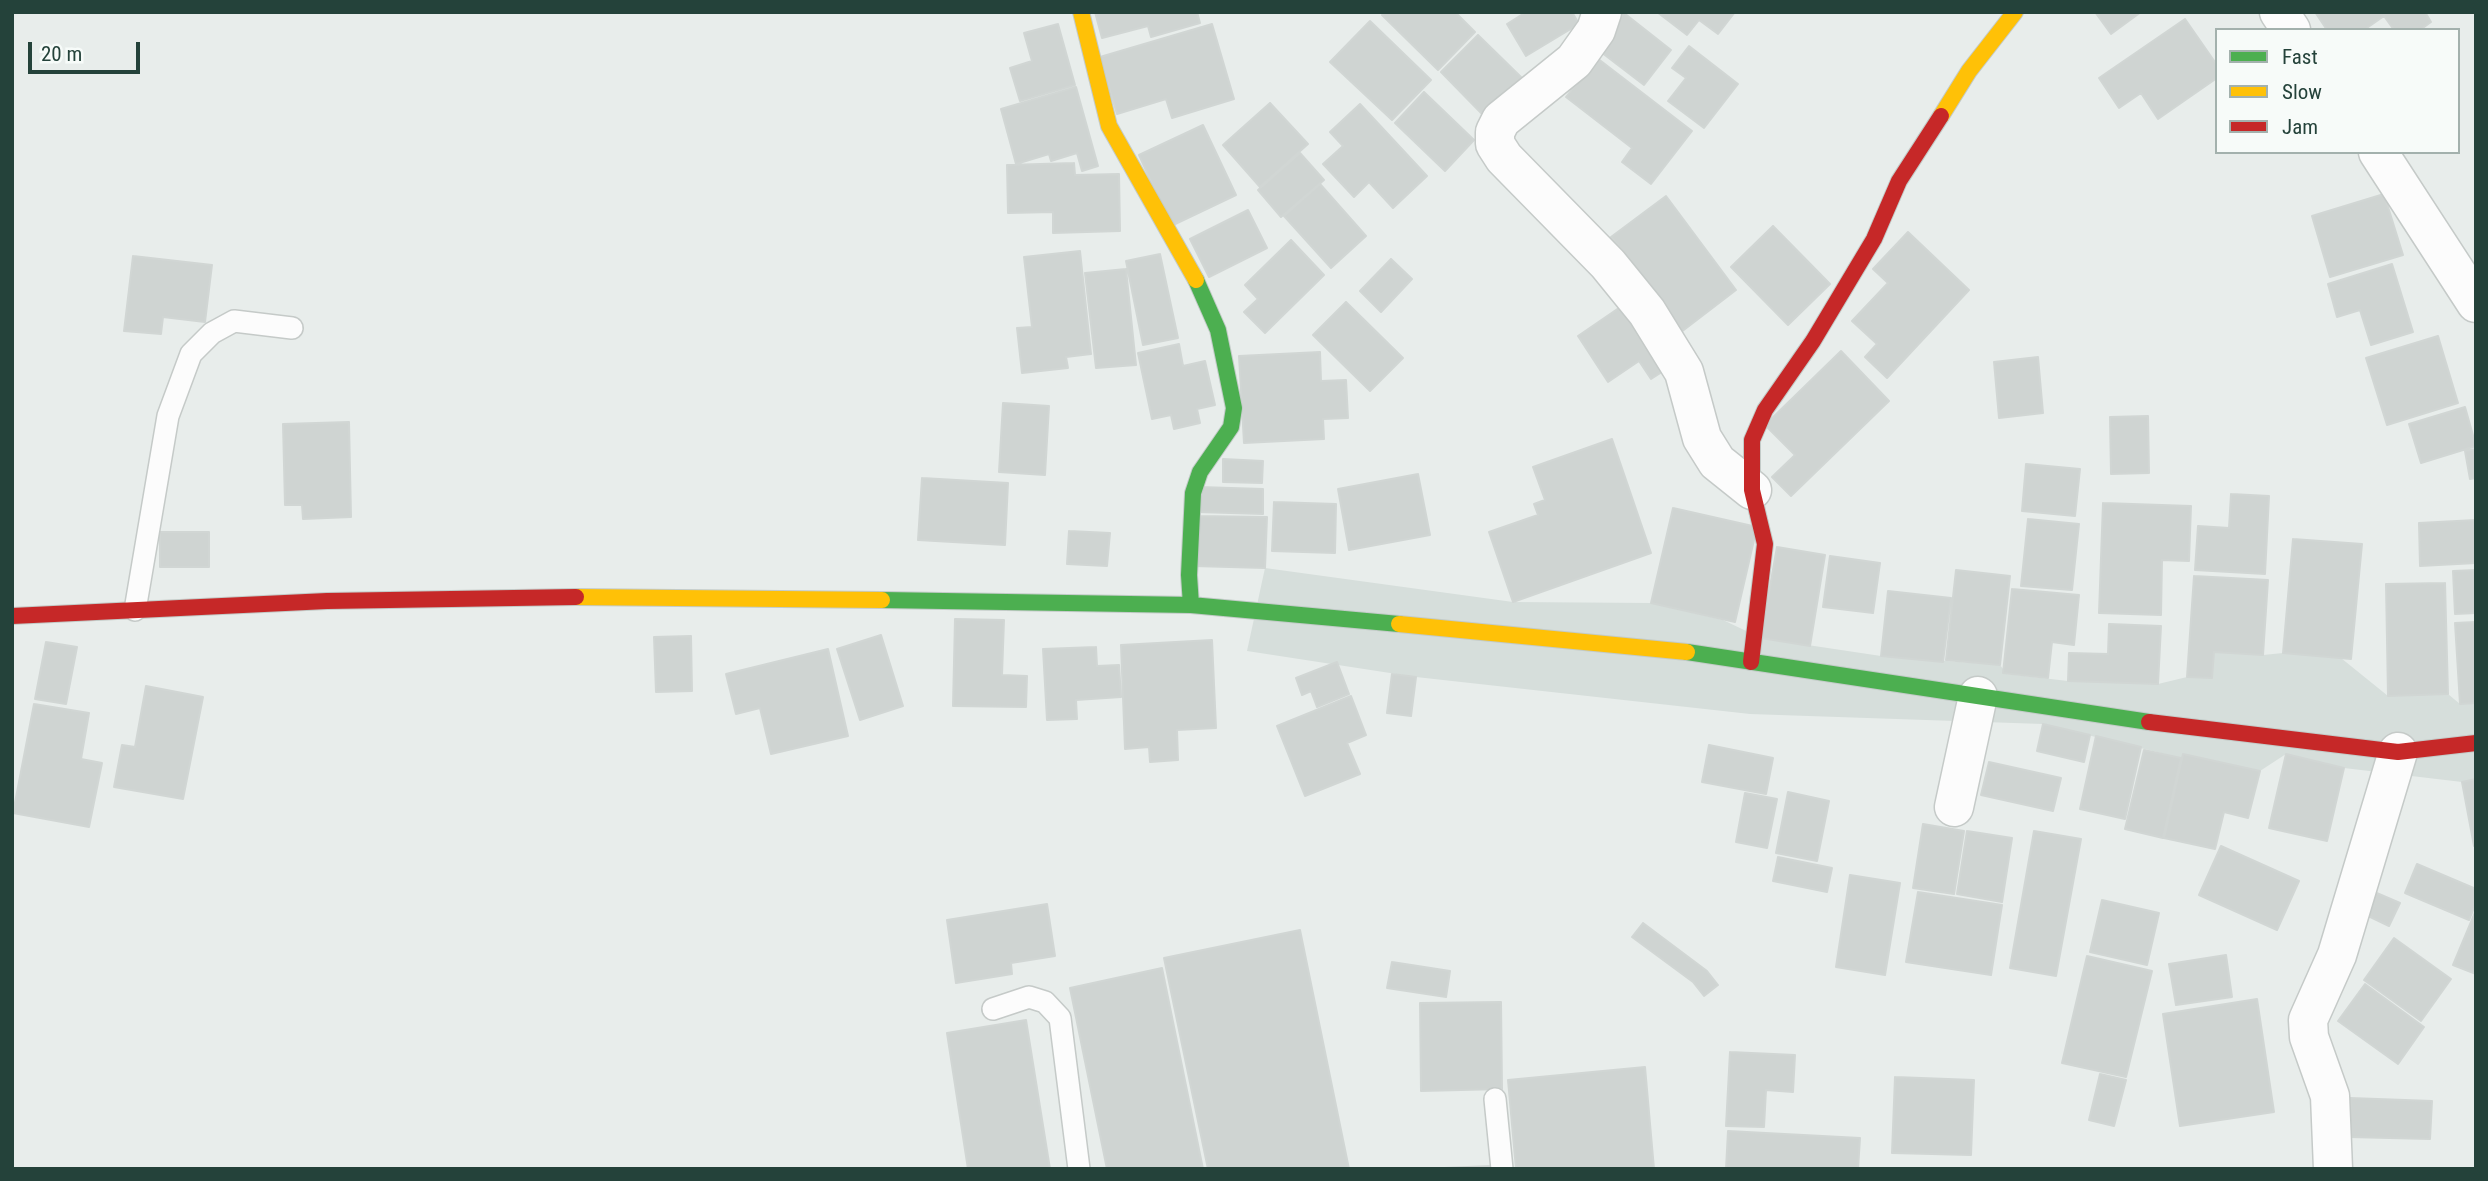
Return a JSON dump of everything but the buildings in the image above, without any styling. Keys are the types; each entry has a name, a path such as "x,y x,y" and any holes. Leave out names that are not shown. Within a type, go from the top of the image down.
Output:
{"street":[{"path":"1081,12 1110,126 1188,262 1213,319 1234,408 1231,427 1200,472 1193,493 1189,575 1191,605"},
{"path":"1602,12 1597,30 1574,61 1501,120 1495,132 1495,144 1504,158 1608,264 1647,312 1684,372 1702,438 1717,462 1752,490"},
{"path":"1751,662 1765,544 1752,490 1752,440 1765,410 1813,341 1874,239 1899,181 1969,71 2015,12"},
{"path":"2279,12 2290,28"},
{"path":"2379,154 2476,303"},
{"path":"12,616 327,601 656,596 1191,605 1661,648 2137,720 2398,752 2476,743"},
{"path":"1954,807 1978,696"},
{"path":"2333,1169 2330,1096 2309,1037 2308,1020 2337,955 2398,752"}],"lane":[{"path":"135,610 168,416 191,354 212,333 234,321 292,328"},
{"path":"993,1010 1029,997 1045,1002 1060,1018 1079,1169"},
{"path":"1495,1098 1502,1169"}],"shaded area":[{"path":"1265,568 1513,602 1651,603 1723,620 1761,638 1881,656 2000,665 2007,674 2068,681 2158,684 2187,677 2212,678 2214,652 2263,655 2283,653 2341,658 2388,696 2448,694 2460,704 2476,703 2476,779 2462,782 2344,768 2286,754 2260,771 2181,758 2043,724 1750,714 1416,677 1247,651"}],"traffic: fast":[{"path":"1191,605 1189,575 1193,493 1200,472 1231,427 1234,408 1218,330 1196,280"},
{"path":"882,600 1191,605 1399,624"},
{"path":"1687,652 2149,722"}],"traffic: slow":[{"path":"1081,12 1109,126 1196,280"},
{"path":"1941,116 1969,71 2015,12"},
{"path":"576,597 882,600"},
{"path":"1399,624 1687,652"}],"traffic: jam":[{"path":"1751,662 1765,544 1752,490 1752,440 1765,410 1813,341 1874,239 1899,181 1941,116"},
{"path":"12,616 327,601 576,597"},
{"path":"2149,722 2398,752 2476,743"}]}
